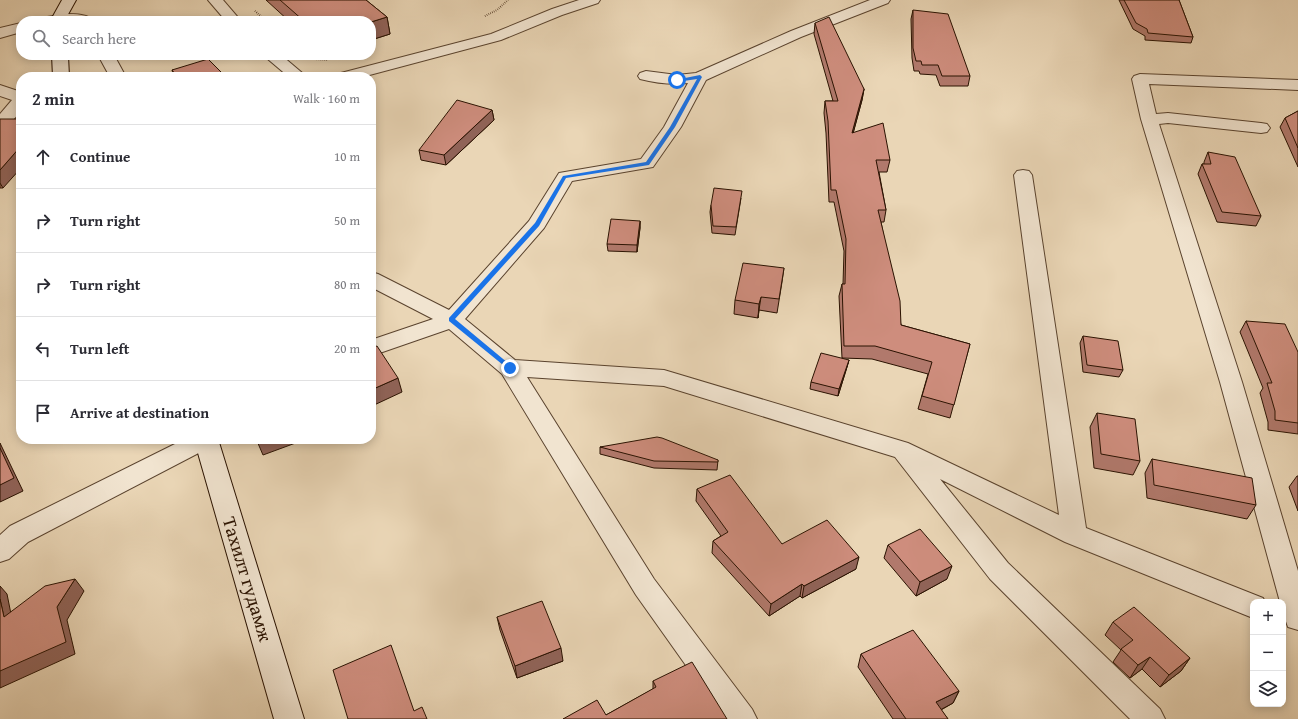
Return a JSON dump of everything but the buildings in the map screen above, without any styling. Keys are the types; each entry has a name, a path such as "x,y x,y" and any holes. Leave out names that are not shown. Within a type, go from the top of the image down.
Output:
{"street":[{"path":"58,16 69,0"},
{"path":"215,0 229,16"},
{"path":"362,72 496,37 557,12 593,0"},
{"path":"646,76 677,80 700,77 796,34 884,0"},
{"path":"0,33 16,28"},
{"path":"60,60 61,72"},
{"path":"109,60 115,72"},
{"path":"278,60 293,72"},
{"path":"376,346 452,320 537,224 564,177 647,163 672,127 700,77"},
{"path":"1298,85 1140,79 1149,119 1231,382 1298,618"},
{"path":"0,90 16,97"},
{"path":"0,124 16,105"},
{"path":"1149,119 1168,118 1260,128"},
{"path":"1023,175 1074,534"},
{"path":"376,282 452,320 510,368 645,587 742,719"},
{"path":"510,368 664,378 900,449 1074,534 1250,605"},
{"path":"0,551 19,534 196,444"},
{"name":"Тахилт гудамж","path":"208,444 290,719"},
{"path":"900,449 999,571 1150,719"},
{"path":"1286,619 1298,624"}],"route":[{"path":"510,368 452,320 537,224 564,177 647,163 672,127 700,77 677,80"}]}
